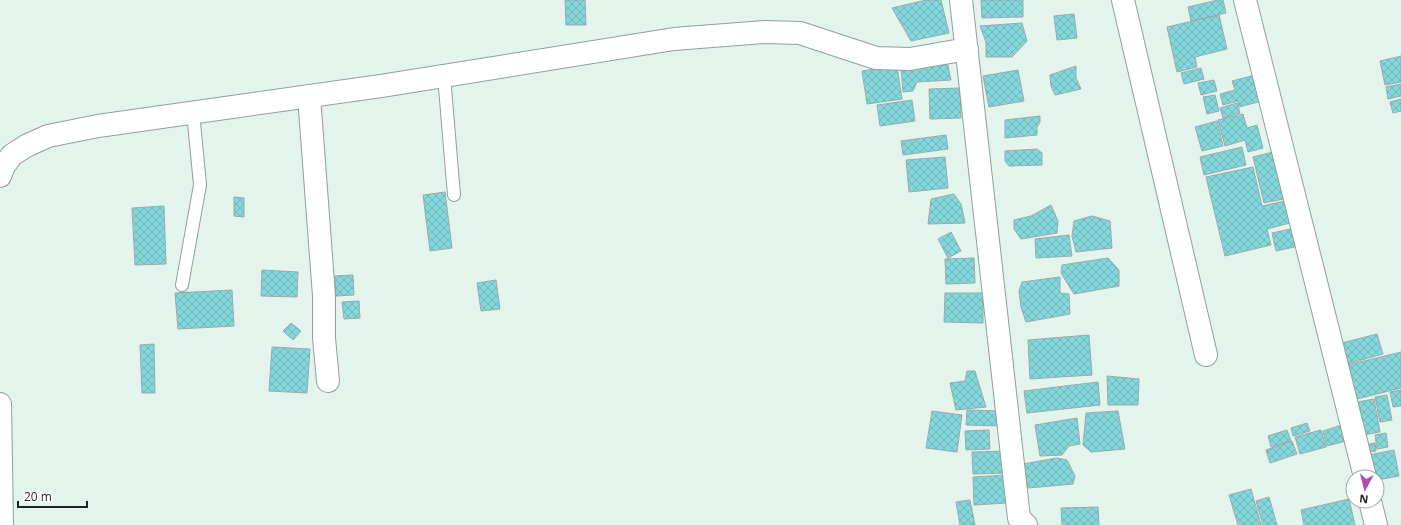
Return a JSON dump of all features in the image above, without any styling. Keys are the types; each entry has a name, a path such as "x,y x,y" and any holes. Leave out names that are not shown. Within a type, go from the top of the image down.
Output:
{"street":[{"path":"961,0 1019,518 1026,525"},
{"path":"1123,0 1206,355"},
{"path":"1245,0 1363,469"},
{"path":"0,176 4,166 12,155 26,146 48,136 98,126 444,76 674,39 765,32 800,33 876,58 910,59 967,49"},
{"path":"309,96 324,296 324,338 328,381"},
{"path":"0,404 2,525"},
{"path":"1372,509 1376,525"}],"lane":[{"path":"444,76 454,195"},
{"path":"182,285 200,185 193,112"}],"building":[{"path":"565,0 585,0 586,25 566,25"},
{"path":"926,0 941,0 949,33 911,41 892,8"},
{"path":"981,0 1023,0 1023,17 982,18"},
{"path":"1223,0 1226,13 1191,21 1188,7"},
{"path":"1074,14 1077,38 1057,40 1054,16"},
{"path":"1219,15 1227,49 1195,57 1197,67 1177,72 1167,27"},
{"path":"1022,23 1027,41 1012,57 986,57 986,42 980,26"},
{"path":"1401,56 1401,82 1385,85 1380,61"},
{"path":"947,61 951,80 917,82 913,91 903,92 901,67"},
{"path":"897,66 902,99 867,104 862,71"},
{"path":"1076,66 1076,78 1081,89 1055,95 1051,86 1050,75"},
{"path":"1201,68 1204,79 1184,84 1181,73"},
{"path":"1018,70 1024,101 989,107 983,76"},
{"path":"1255,75 1262,101 1239,107 1238,101 1223,105 1220,94 1235,90 1232,81"},
{"path":"1214,80 1217,91 1201,95 1198,83"},
{"path":"1401,84 1401,96 1388,99 1386,87"},
{"path":"960,88 961,118 930,119 929,89"},
{"path":"1215,95 1219,111 1207,114 1203,97"},
{"path":"1401,99 1401,111 1393,113 1390,102"},
{"path":"912,100 915,121 880,126 877,105"},
{"path":"1237,103 1240,113 1223,118 1220,108"},
{"path":"1243,114 1247,128 1257,125 1263,148 1248,152 1245,140 1225,146 1218,120"},
{"path":"1040,116 1040,122 1037,127 1037,135 1005,138 1005,120"},
{"path":"1217,121 1223,146 1202,151 1195,127"},
{"path":"946,135 948,149 903,155 901,141"},
{"path":"1242,147 1246,165 1204,175 1200,157"},
{"path":"1037,149 1042,153 1042,165 1009,166 1005,161 1005,151"},
{"path":"1277,151 1288,198 1264,203 1253,157"},
{"path":"945,157 948,188 909,192 906,160"},
{"path":"1253,167 1262,206 1285,201 1290,223 1267,229 1271,245 1225,256 1206,177"},
{"path":"445,192 452,248 430,251 423,195"},
{"path":"954,194 961,204 965,223 928,224 931,199"},
{"path":"234,197 244,198 244,217 234,216"},
{"path":"1051,205 1058,221 1057,233 1021,239 1014,229 1014,220 1031,216"},
{"path":"164,206 166,264 135,265 132,208"},
{"path":"1092,216 1110,221 1112,248 1076,252 1072,236 1074,221"},
{"path":"1295,228 1299,246 1276,251 1272,233"},
{"path":"951,232 961,251 948,258 938,239"},
{"path":"1069,235 1072,256 1036,258 1035,239"},
{"path":"974,258 975,283 946,284 945,259"},
{"path":"1108,258 1119,270 1119,286 1074,294 1061,273 1062,265"},
{"path":"262,270 298,272 297,297 261,296"},
{"path":"353,275 354,295 336,296 335,276"},
{"path":"1060,277 1060,293 1069,294 1070,314 1026,322 1021,307 1019,291 1022,282"},
{"path":"496,280 500,309 481,311 477,283"},
{"path":"232,290 234,326 178,329 175,293"},
{"path":"945,293 983,293 983,323 944,322"},
{"path":"359,301 360,318 344,319 342,302"},
{"path":"291,323 301,331 293,340 283,331"},
{"path":"1377,334 1383,354 1344,365 1338,344"},
{"path":"1089,335 1092,375 1030,379 1028,340"},
{"path":"154,344 155,393 142,393 140,345"},
{"path":"272,347 310,349 307,393 269,391"},
{"path":"1401,352 1401,388 1353,400 1344,366"},
{"path":"967,371 975,371 986,407 956,410 950,383 965,381"},
{"path":"1107,376 1139,379 1138,405 1108,405"},
{"path":"1098,382 1100,405 1027,413 1024,391"},
{"path":"1401,390 1401,406 1393,407 1390,392"},
{"path":"1387,395 1392,420 1380,422 1375,397"},
{"path":"1374,399 1380,432 1358,436 1352,403"},
{"path":"967,410 1003,411 1003,426 966,425"},
{"path":"932,411 962,415 957,452 926,448"},
{"path":"1118,411 1125,449 1091,452 1083,445 1086,413"},
{"path":"1077,418 1080,444 1069,446 1062,455 1040,456 1035,425"},
{"path":"1307,423 1310,431 1293,436 1291,428"},
{"path":"1342,425 1346,441 1327,446 1323,431"},
{"path":"989,430 990,449 966,450 965,431"},
{"path":"1287,430 1291,441 1271,447 1268,436"},
{"path":"1321,430 1326,447 1300,454 1295,437"},
{"path":"1386,433 1388,447 1377,449 1375,435"},
{"path":"1292,441 1297,454 1270,463 1266,450"},
{"path":"1375,443 1376,451 1363,453 1361,446"},
{"path":"1394,450 1399,476 1385,479 1385,469 1366,469 1364,456"},
{"path":"1008,451 1009,473 973,474 972,452"},
{"path":"1057,458 1067,460 1075,476 1073,484 1028,488 1023,464"},
{"path":"1006,475 1007,503 974,505 973,477"},
{"path":"1251,489 1261,525 1238,525 1229,495"},
{"path":"1269,497 1277,525 1263,525 1256,501"},
{"path":"970,500 975,525 960,525 956,502"},
{"path":"1345,500 1345,509 1351,509 1355,525 1304,525 1301,510"},
{"path":"1098,507 1099,525 1062,525 1061,508"}]}
